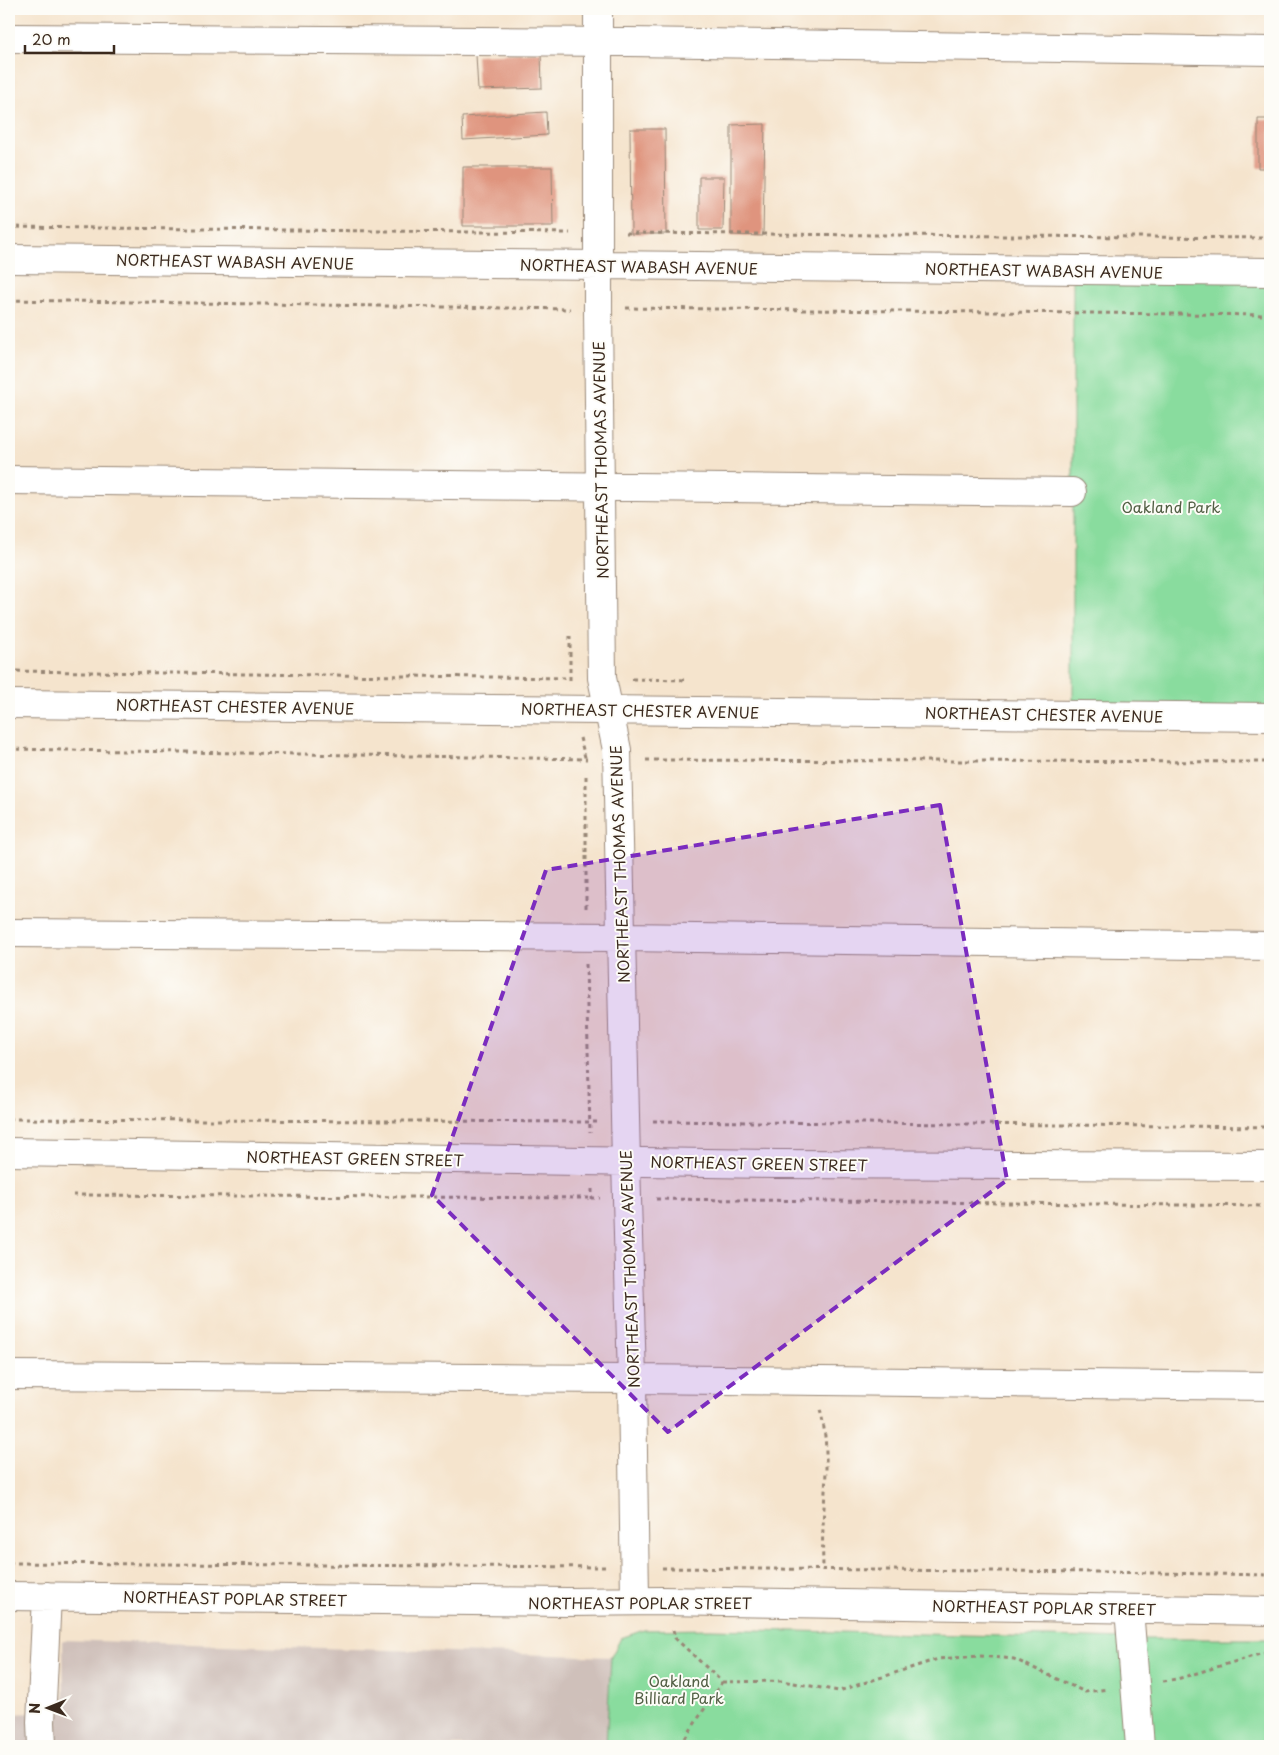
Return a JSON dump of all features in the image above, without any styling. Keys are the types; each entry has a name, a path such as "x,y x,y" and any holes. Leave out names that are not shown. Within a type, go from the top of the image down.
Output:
{"street":[{"name":"NORTHEAST THOMAS AVENUE","path":"598,9 598,310 602,678 617,750 632,1379 635,1600"},
{"path":"9,38 598,41 1270,51"},
{"name":"NORTHEAST WABASH AVENUE","path":"9,259 1270,272"},
{"path":"9,480 1072,492"},
{"name":"NORTHEAST CHESTER AVENUE","path":"9,704 1270,716"},
{"path":"9,933 622,937 1270,946"},
{"name":"NORTHEAST GREEN STREET","path":"9,1152 777,1164 1270,1166"},
{"path":"9,1375 1270,1386"},
{"name":"NORTHEAST POPLAR STREET","path":"9,1596 567,1602 635,1600 1270,1611"},
{"path":"42,1746 41,1722 47,1596"},
{"path":"1129,1609 1140,1746"}],"path":[{"path":"9,227 1270,238"},
{"path":"9,300 598,310 625,308 1270,315"},
{"path":"9,671 691,680"},
{"path":"73,1195 592,1198"},
{"path":"812,1381 823,1421 826,1467 822,1530 823,1577"},
{"path":"673,1626 675,1638 722,1682 782,1681 839,1691 938,1659 980,1656 1014,1659 1085,1692 1178,1679 1270,1651"},
{"path":"680,1746 722,1682"}],"highlighted area":[{"path":"940,805 1007,1180 668,1432 432,1195 546,870"}],"shaded area":[{"path":"63,1640 611,1657 606,1746 9,1746 9,1714 64,1712"}],"green space":[{"name":"Oakland Park","path":"1073,270 1270,272 1270,717 1073,714"},
{"name":"Oakland Billiard Park","path":"711,1629 1130,1639 1270,1639 1270,1746 606,1746 611,1657 621,1638 644,1630"}],"building":[{"path":"541,52 542,88 478,90 476,55"},
{"path":"546,112 547,135 463,140 462,117"},
{"path":"1258,119 1270,119 1270,168 1258,168"},
{"path":"765,124 763,236 731,235 731,125"},
{"path":"630,129 665,129 666,234 631,234"},
{"path":"463,167 552,167 553,226 463,226"},
{"path":"699,177 724,177 723,230 699,230"}]}
